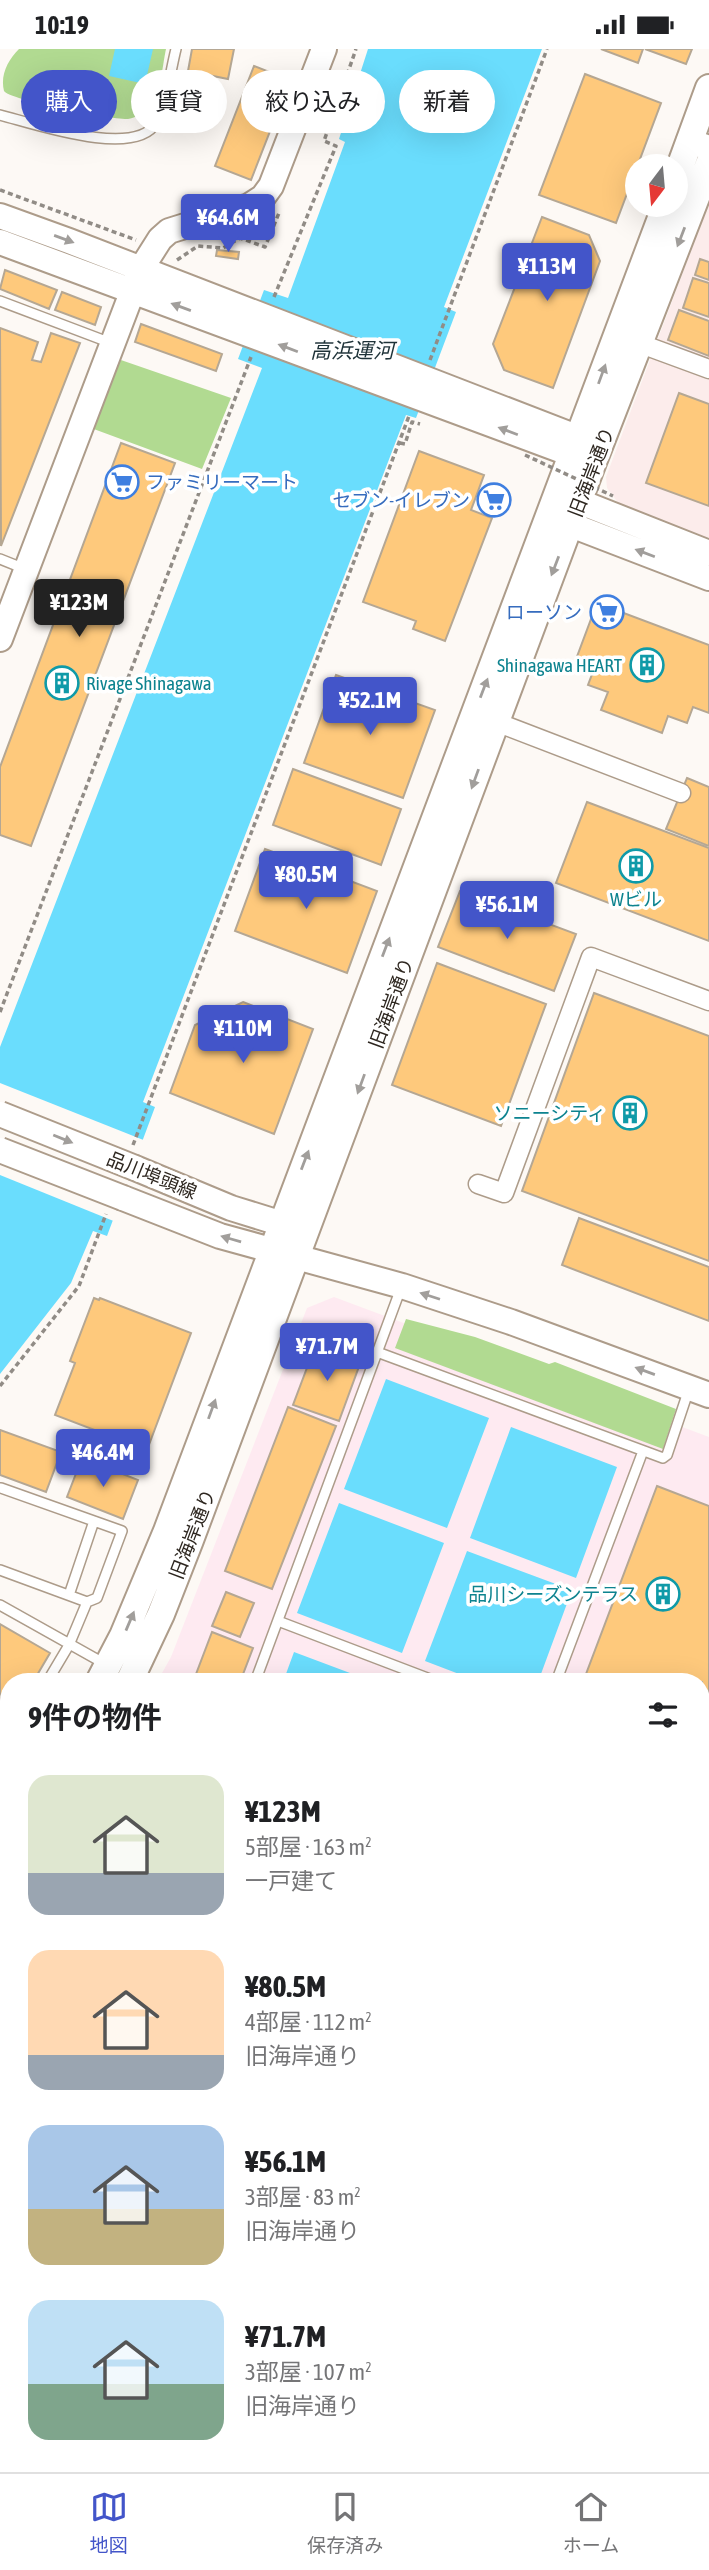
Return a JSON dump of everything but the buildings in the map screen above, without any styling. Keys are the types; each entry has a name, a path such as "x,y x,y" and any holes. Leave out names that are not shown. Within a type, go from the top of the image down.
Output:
{"main road":[{"name":"旧海岸通り","path":"586,450 640,344 697,164 709,88"},
{"name":"旧海岸通り","path":"114,1673 162,1614 297,1257 294,1227 586,450 662,217"},
{"name":"旧海岸通り","path":"113,1673 123,1636 167,1531 271,1251 294,1227 496,722 564,509"}],"street":[{"path":"2,624 26,570 137,279 160,239 169,230 233,213 263,197 271,186 324,49"},
{"path":"0,216 137,279 233,316 419,398 586,450"},
{"path":"0,242 137,279"},
{"path":"640,344 709,369"},
{"path":"564,509 709,553"},
{"path":"564,509 709,578"},
{"path":"496,722 681,793"},
{"path":"478,1184 504,1193 591,957 709,1001"},
{"name":"品川埠頭線","path":"0,1114 231,1208 294,1227"},
{"name":"品川埠頭線","path":"0,1150 220,1236 402,1286 511,1322 699,1391"}],"lane":[{"path":"0,115 98,137 128,139 144,134 155,124 176,49"},
{"path":"0,302 113,344"},
{"path":"0,559 26,570"},
{"path":"258,1673 402,1286"},
{"path":"377,1352 663,1458 667,1455 699,1391"},
{"path":"559,1673 643,1451"},
{"path":"0,1570 87,1602 97,1598 122,1531 1,1487"},
{"path":"69,1595 94,1521"},
{"path":"52,1673 69,1645 87,1602"},
{"path":"0,1605 69,1645 108,1673"},
{"path":"278,1621 414,1673"}],"path":[{"path":"273,299 336,146 324,141 356,49"},
{"path":"448,309 547,49"},
{"path":"0,190 141,242"},
{"path":"0,1012 246,370"},
{"path":"149,1104 419,398"},
{"path":"400,443 405,445 412,422 419,424"},
{"path":"525,455 613,496"},
{"path":"0,1387 79,1286 97,1237"}],"shaded area":[{"path":"709,203 709,542 623,509 607,488 606,477"},
{"path":"334,1297 709,1437 709,1673 162,1673 171,1657 307,1308"}],"green space":[{"path":"19,49 166,49 162,70 131,70 131,118 128,119 117,118 117,70 21,70 21,98 4,91 3,79 11,58"},
{"path":"118,359 231,398 202,469 91,428"},
{"path":"406,1319 475,1337 549,1364 555,1362 676,1409 663,1449 395,1348"}],"water":[{"path":"115,49 153,49 148,70 131,70 131,81 117,78 117,70 110,70"},
{"name":"高浜運河","path":"368,49 542,49 444,307 456,312 416,418 406,415 143,1102 155,1107 107,1236 93,1231 71,1283 0,1374 0,1047 262,368 238,359 264,290 288,298 345,142 339,139 341,133 385,133 385,70 361,70"},
{"path":"386,1379 489,1418 447,1528 344,1489"},
{"path":"511,1427 617,1467 576,1578 470,1538"},
{"path":"339,1503 444,1543 402,1653 297,1613"},
{"path":"467,1551 572,1590 541,1673 456,1673 425,1661"},
{"path":"294,1652 350,1673 286,1673"}],"pier":[{"path":"0,1083 146,1141 116,1222 0,1175"}],"place":[{"name":"ファミリーマート","path":"122,482"},
{"name":"セブン-イレブン","path":"494,500"},
{"name":"ローソン","path":"607,612"},
{"name":"Shinagawa HEART","path":"647,665"},
{"name":"Rivage Shinagawa","path":"62,683"},
{"name":"Wビル","path":"636,866"},
{"name":"ソニーシティ","path":"630,1113"},
{"name":"品川シーズンテラス","path":"663,1594"}]}
